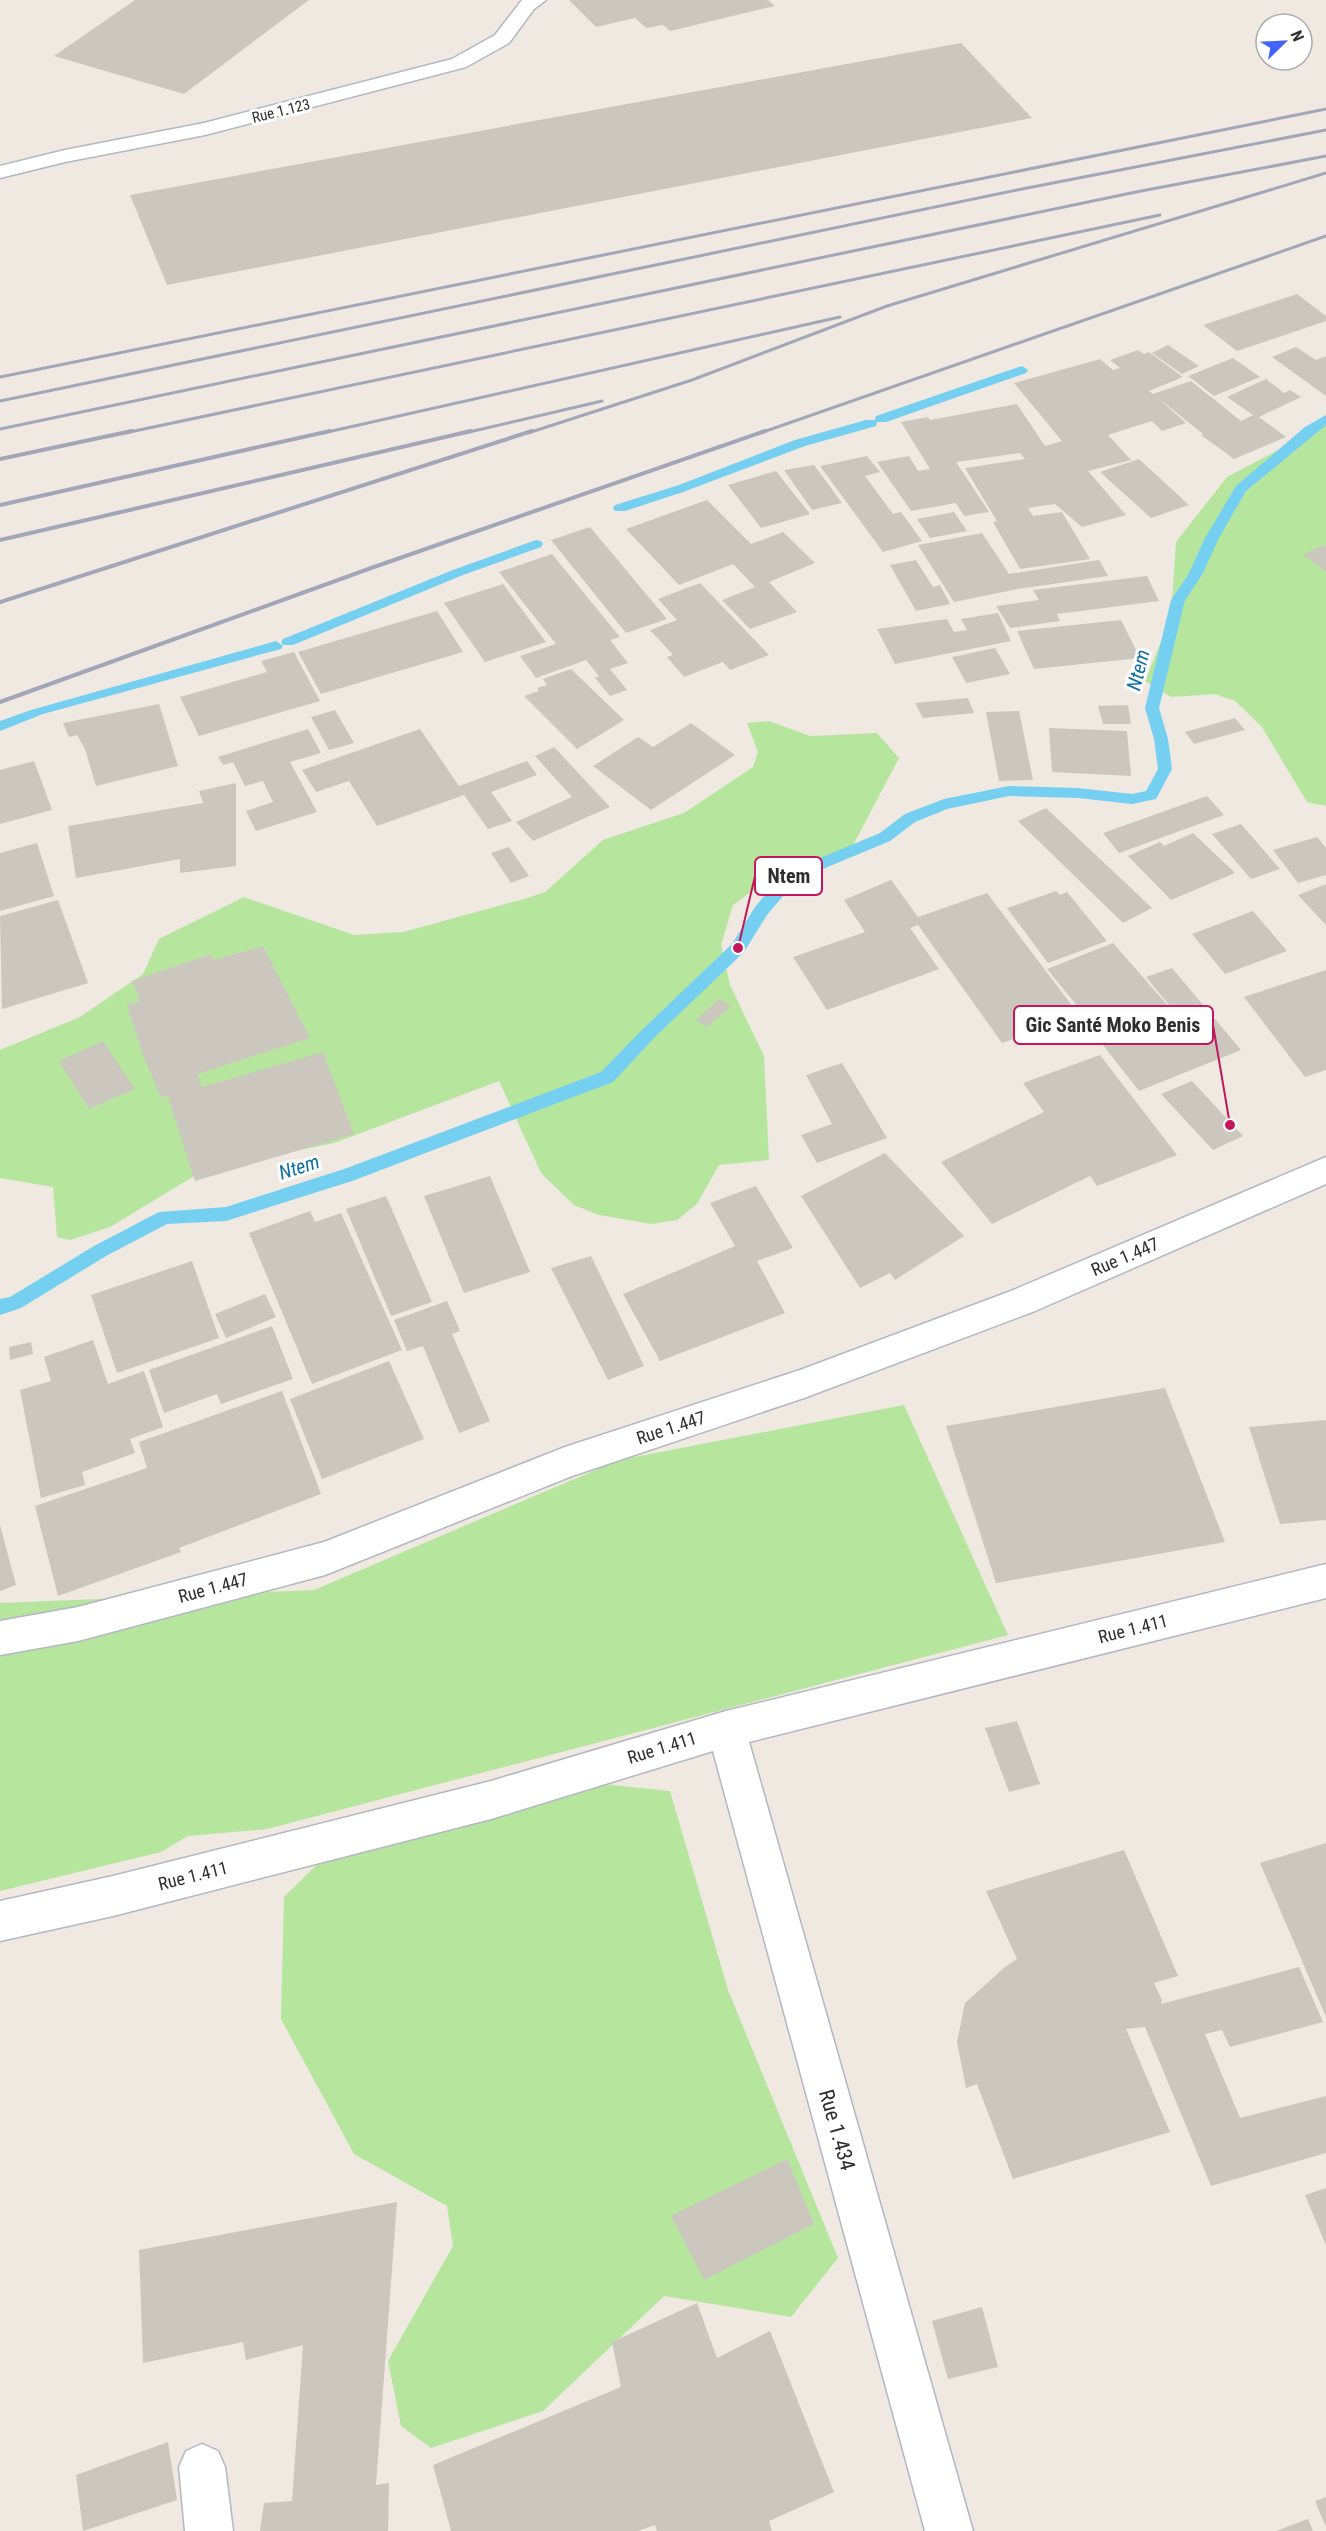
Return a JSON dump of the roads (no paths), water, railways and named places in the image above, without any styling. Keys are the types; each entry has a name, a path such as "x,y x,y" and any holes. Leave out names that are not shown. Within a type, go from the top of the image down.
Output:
{"street":[{"name":"Rue 1.123","path":"0,172 64,156 205,129 459,63 502,39 527,4 537,0"},
{"name":"Rue 1.447","path":"0,1638 78,1624 325,1558 565,1462 804,1383 1023,1301 1326,1170"},
{"name":"Rue 1.411","path":"0,1921 113,1896 491,1800 726,1729 1326,1581"},
{"name":"Rue 1.434","path":"726,1729 949,2531"},
{"path":"202,2467 209,2531"}],"waterway":[{"path":"960,392 1022,370"},
{"path":"881,419 953,395"},
{"name":"Ntem","path":"0,1307 15,1303 100,1251 165,1217 226,1214 352,1174 607,1077 649,1033 738,948 761,911 777,892 813,867 885,837 910,818 944,804 1009,791 1078,793 1132,799 1151,795 1165,769 1161,739 1152,708 1178,600 1195,575 1212,538 1241,489 1326,419"},
{"path":"773,453 871,423"},
{"path":"685,486 769,455"},
{"path":"620,508 678,489"},
{"path":"464,571 536,544"},
{"path":"288,642 458,573"},
{"path":"46,710 276,646"},
{"path":"0,726 36,713"}],"railway":[{"path":"0,377 1326,109"},
{"path":"0,401 1022,189 1326,130"},
{"path":"0,429 1136,192 1326,156"},
{"path":"528,433 692,380 887,306 1326,173"},
{"path":"125,433 1160,215"},
{"path":"760,433 1326,236"},
{"path":"323,433 840,317"},
{"path":"465,433 602,401"},
{"path":"0,459 132,431"},
{"path":"0,505 330,431"},
{"path":"0,540 471,431"},
{"path":"0,602 532,431"},
{"path":"0,702 374,567 765,431"}],"place":[{"name":"Ntem","path":"738,948"},
{"name":"Gic Santé Moko Benis","path":"1230,1125"}]}
